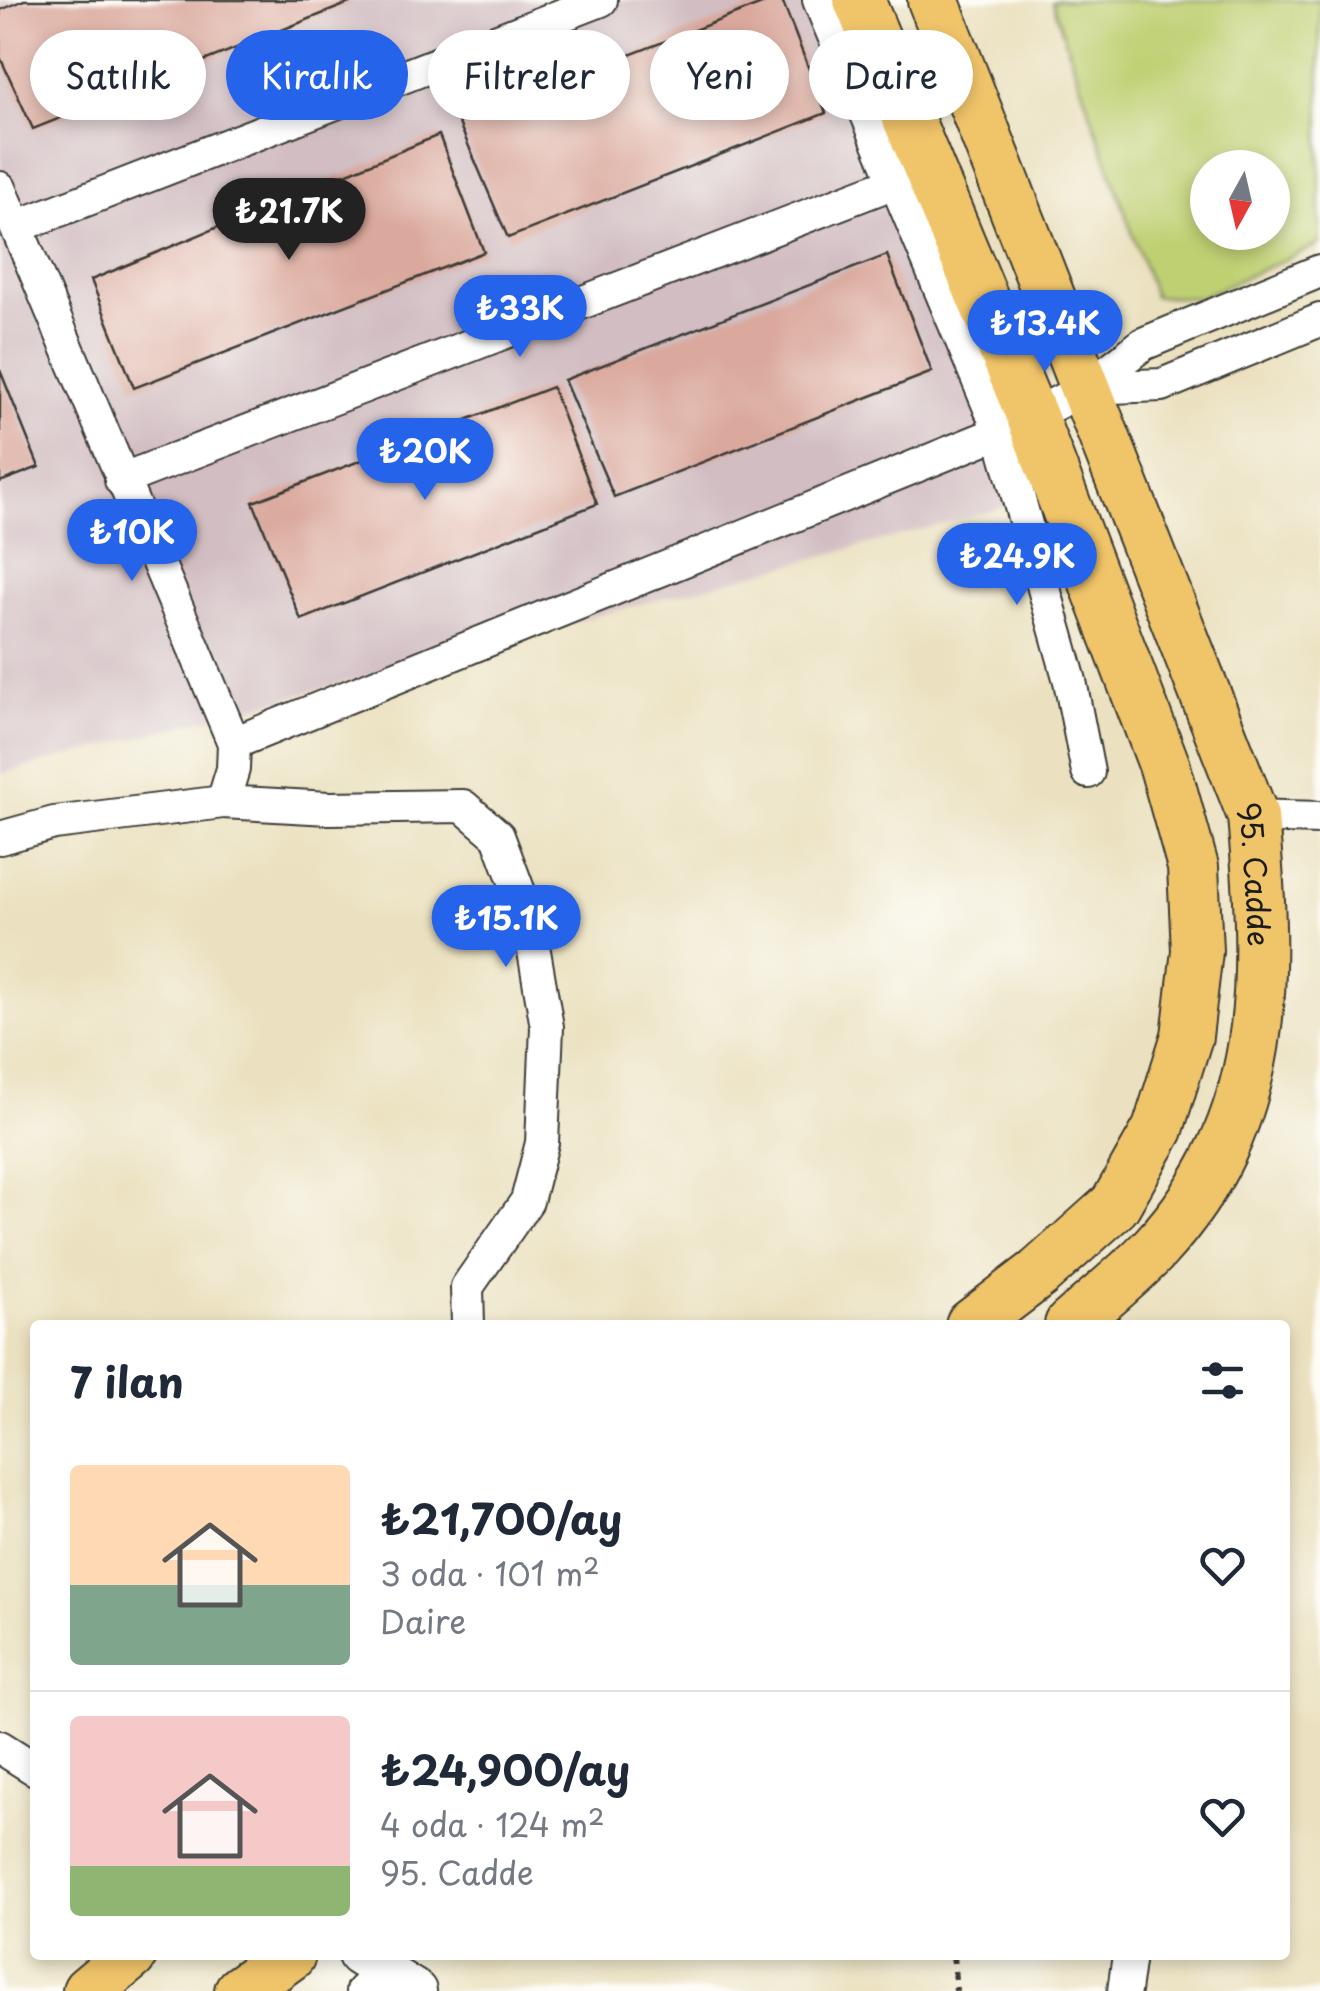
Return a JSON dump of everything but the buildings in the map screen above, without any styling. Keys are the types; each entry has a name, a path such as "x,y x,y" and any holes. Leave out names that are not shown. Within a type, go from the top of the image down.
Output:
{"main road":[{"name":"95. Cadde","path":"859,0 1016,424 1165,767 1193,867 1197,951 1188,1036 1158,1129 1115,1205 1039,1273 978,1320"},
{"name":"95. Cadde","path":"934,0 1253,816 1260,895 1260,1003 1252,1066 1231,1132 1200,1190 1155,1248 1076,1320"},
{"path":"88,1991 125,1960"}],"street":[{"path":"16,227 601,0"},
{"path":"819,0 896,182 1016,424 1088,772"},
{"path":"121,480 896,182"},
{"path":"0,188 234,743 223,802"},
{"path":"234,743 1016,424 1086,388 1143,344 1320,271"},
{"path":"1086,388 1162,384 1320,320"},
{"path":"0,838 54,823 223,802 329,808 463,806 498,836 528,916 547,1027 542,1143 527,1201 466,1287 468,1320"},
{"path":"1253,816 1320,818"},
{"path":"0,1747 30,1766"},
{"path":"1124,1991 1129,1960"},
{"path":"367,1972 416,1991"}],"path":[{"path":"953,1960 956,1991"}],"shaded area":[{"path":"0,0 838,0 850,30 809,30 809,120 887,120 1041,498 0,774"}],"green space":[{"path":"1320,0 1320,244 1198,298 1154,296 1052,2"}]}
